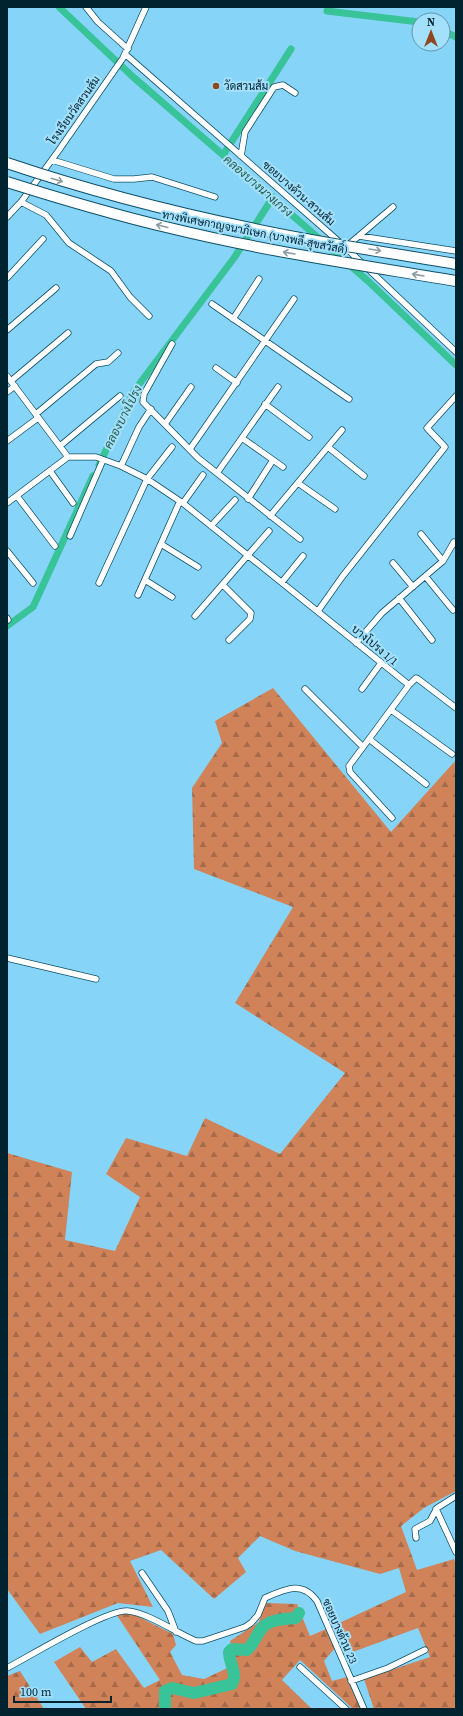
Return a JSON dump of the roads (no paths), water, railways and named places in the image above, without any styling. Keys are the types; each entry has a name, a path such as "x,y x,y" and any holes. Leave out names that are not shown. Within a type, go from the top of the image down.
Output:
{"highway":[{"name":"ทางพิเศษกาญจนาภิเษก (บางพลี-สุขสวัสดิ์)","path":"7,163 118,197 183,214 252,229 456,264"},
{"name":"ทางพิเศษกาญจนาภิเษก (บางพลี-สุขสวัสดิ์)","path":"7,182 120,216 246,245 456,281"}],"street":[{"name":"ซอยบางด้วน-สวนส้ม","path":"86,7 125,54 345,247 456,352"},
{"name":"โรงเรียนวัดสวนส้ม","path":"7,217 21,202 52,160 125,54 146,7"},
{"path":"241,156 245,132 274,86 283,85 295,93"},
{"path":"52,160 114,179 152,177 215,197"},
{"path":"21,202 46,215 69,243 112,271 130,297 149,316"},
{"path":"345,247 393,207"},
{"path":"359,236 456,251"},
{"path":"7,278 43,239"},
{"path":"233,319 259,279"},
{"path":"7,330 56,288"},
{"path":"190,449 294,299"},
{"path":"212,304 349,399"},
{"path":"7,503 68,457 9,379 68,333"},
{"path":"172,344 143,396 143,402 190,449 217,473 300,539"},
{"path":"7,441 96,364 108,362 118,353"},
{"path":"216,368 237,383"},
{"path":"7,392 15,386"},
{"path":"165,424 191,387"},
{"path":"217,473 278,387"},
{"path":"60,446 120,396"},
{"path":"318,611 342,577 444,447 427,428 456,396"},
{"path":"266,404 309,437"},
{"path":"121,466 139,427 151,409"},
{"path":"270,516 342,430"},
{"path":"242,438 283,467"},
{"path":"328,447 364,476"},
{"path":"99,583 147,478 172,448"},
{"name":"บางโปรง 1/1","path":"68,457 89,456 102,459 147,478 182,502 408,685"},
{"path":"70,536 102,459"},
{"path":"248,499 273,460"},
{"path":"50,471 73,503"},
{"path":"138,594 182,502 203,475"},
{"path":"298,482 335,509"},
{"path":"17,496 55,546"},
{"path":"211,526 235,500"},
{"path":"195,616 249,556 269,531"},
{"path":"421,534 443,561"},
{"path":"356,642 376,619 443,561 455,542"},
{"path":"161,544 198,566"},
{"path":"7,551 33,583"},
{"path":"282,582 303,556"},
{"path":"393,563 413,587"},
{"path":"426,577 453,610"},
{"path":"145,580 172,597"},
{"path":"222,585 251,613 250,619 229,640"},
{"path":"399,598 432,640"},
{"path":"362,689 381,663"},
{"path":"392,818 349,769 349,766 408,685 416,678 456,708"},
{"path":"305,689 363,747"},
{"path":"391,710 452,754"},
{"path":"369,739 426,784"},
{"path":"7,958 96,979"},
{"path":"416,1538 415,1529 430,1521 436,1509 444,1502 456,1496"},
{"path":"436,1509 456,1552"},
{"path":"142,1573 168,1611 176,1632"},
{"name":"ซอยบางด้วน 23","path":"7,1668 46,1646 121,1610 137,1613 199,1642 245,1627 256,1620 265,1598 292,1588 301,1588 310,1593 317,1601 364,1709"},
{"path":"351,1681 388,1668 425,1650"},
{"path":"300,1667 346,1709"}],"waterway":[{"name":"คลองบางนางเกรง","path":"59,7 132,76 368,281 456,365"},
{"path":"327,11 411,21"},
{"path":"451,35 456,37"},
{"path":"223,155 291,49"},
{"name":"คลองบางโปรง","path":"99,465 134,391 234,258 273,197"},
{"name":"คลองบางโปรง","path":"7,626 33,607 93,476"},
{"path":"165,1709 165,1691 172,1688 194,1693 232,1684 234,1680 234,1672 229,1652 232,1649 247,1650 265,1625 278,1620 296,1618 299,1613"}],"place":[{"name":"วัดสวนส้ม","path":"216,86"}]}
